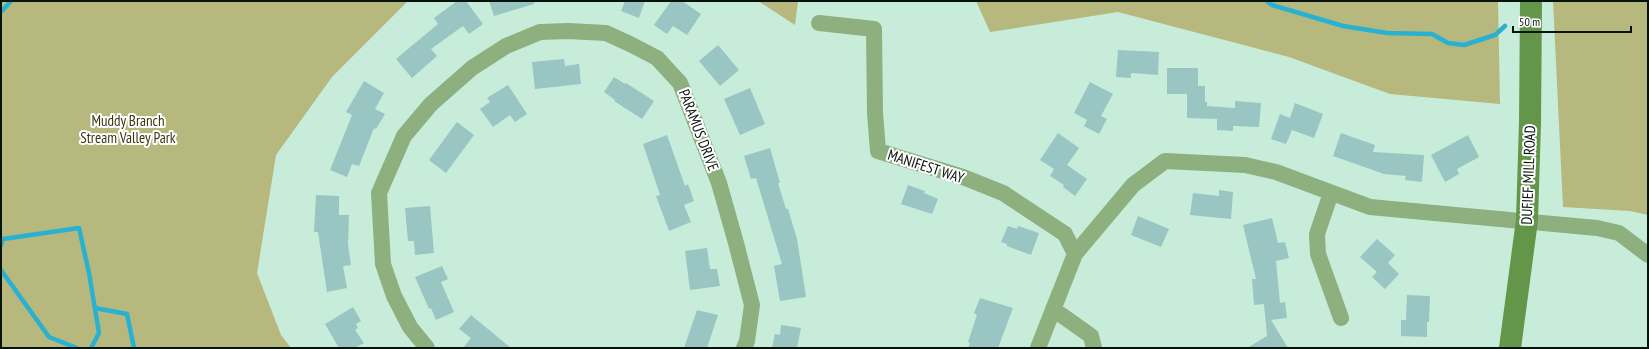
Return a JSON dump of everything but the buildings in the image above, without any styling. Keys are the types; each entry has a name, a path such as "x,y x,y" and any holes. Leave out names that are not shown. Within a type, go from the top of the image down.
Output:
{"main road":[{"name":"DUFIEF MILL ROAD","path":"1510,348 1527,220 1530,123 1531,1"}],"street":[{"name":"MANIFEST WAY","path":"819,24 874,29 875,113 878,151 963,177 1003,193 1065,234 1075,254"},
{"name":"PARAMUS DRIVE","path":"427,348 410,327 394,296 383,264 379,193 404,136 431,104 472,68 506,46 540,32 568,31 606,33 630,44 657,58 680,83 719,183 752,305 747,341 744,348"},
{"path":"1038,348 1075,254 1133,185 1165,160 1246,165 1276,172 1370,207 1527,220 1597,228 1619,233 1648,255"},
{"path":"1331,193 1317,234 1318,254 1341,318"},
{"path":"1053,309 1091,336 1094,348"}],"green space":[{"name":"Muddy Branch Stream Valley Park","path":"1,1 408,1 332,77 276,155 257,273 281,335 291,348 1,348"},
{"path":"758,1 798,1 795,25"},
{"path":"976,1 1498,1 1500,104 1390,94 1289,57 1118,12 990,32"},
{"path":"1553,1 1648,1 1648,215 1630,211 1563,207"}],"waterway":[{"path":"1,12 11,1"},
{"path":"1267,1 1272,5 1343,26 1387,33 1432,34 1448,43 1464,45 1495,35 1505,26"},
{"path":"1,245 3,239 79,228 89,273 99,333 91,348"},
{"path":"1,270 49,337 77,348"},
{"path":"95,308 127,314 134,348"}]}
